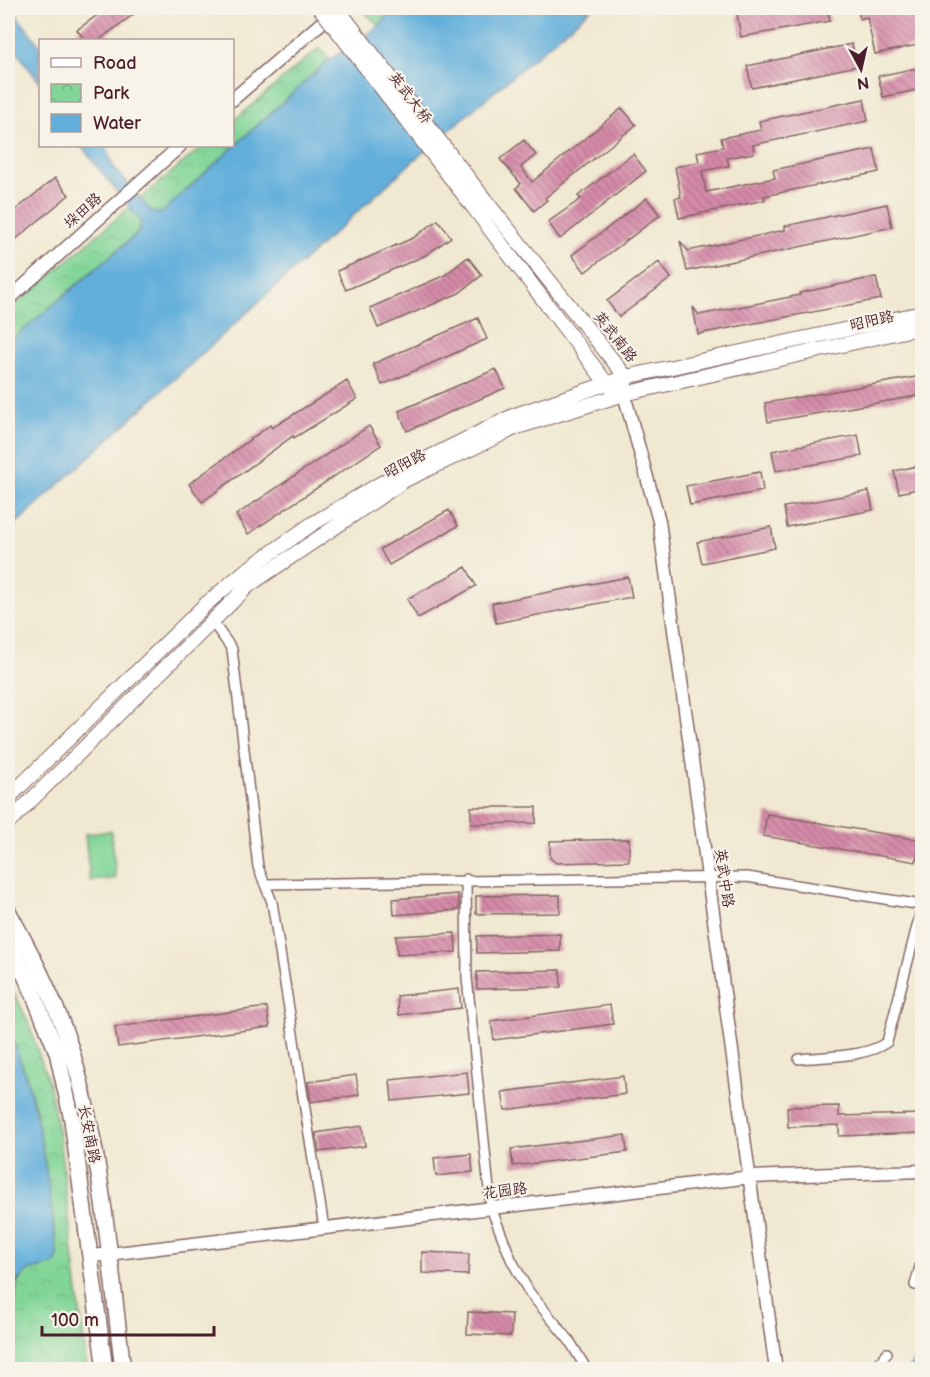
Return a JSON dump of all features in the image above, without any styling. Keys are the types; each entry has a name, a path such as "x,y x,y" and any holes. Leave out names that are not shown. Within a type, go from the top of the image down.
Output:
{"main road":[{"name":"英武大桥","path":"320,8 480,204"},
{"name":"英武大桥","path":"338,8 480,204"},
{"name":"英武南路","path":"480,204 626,377 624,394"},
{"path":"480,204 608,384 624,394"},
{"name":"昭阳路","path":"8,798 206,604 244,572 312,524 402,471 515,415 626,377 922,312"},
{"name":"昭阳路","path":"8,823 249,585 405,480 517,427 624,394 922,327"},
{"name":"长安南路","path":"8,911 43,981 70,1048 89,1125 109,1254 123,1370"},
{"name":"长安南路","path":"8,942 30,986 57,1052 72,1120 92,1256 105,1370"}],"street":[{"path":"234,98 338,8"},
{"name":"垛田路","path":"8,300 179,147"},
{"name":"英武中路","path":"624,394 659,521 776,1370"},
{"path":"211,620 232,649 258,867 272,902 324,1228"},
{"path":"265,884 466,879 747,877 922,906 887,1042 879,1047 861,1051 799,1059"},
{"path":"466,879 467,978 491,1208 511,1259 530,1292 569,1340 587,1370"},
{"name":"花园路","path":"92,1256 750,1178 922,1171"},
{"path":"915,1285 922,1259"},
{"path":"874,1370 888,1353"}],"green space":[{"path":"361,8 394,8 379,26"},
{"path":"318,49 323,51 329,60 234,147 234,120"},
{"path":"202,147 234,147 160,214 151,211 140,199"},
{"path":"130,207 141,222 139,232 8,343 8,311"},
{"path":"111,831 116,878 90,881 85,834"},
{"path":"8,981 27,1019 49,1084 59,1135 87,1369 8,1369 15,1287 23,1275 33,1268 37,1114 25,1072 8,1030"}],"water":[{"path":"394,8 592,8 412,162 8,531 8,343 139,232 141,222 82,147 106,147 113,166 151,211 160,214 329,60 379,26"},
{"path":"14,12 39,45 39,82 8,40 8,15"},
{"path":"8,1030 19,1057 35,1113 46,1170 58,1257 54,1264 28,1271 17,1281 8,1370"},
{"path":"922,1348 922,1369 908,1369"}],"building":[{"path":"107,8 142,8 100,39 84,39 77,30"},
{"path":"773,8 827,8 830,21 741,37 737,14"},
{"path":"857,8 922,8 922,44 875,54 867,17 860,19"},
{"path":"852,44 857,66 752,88 747,66"},
{"path":"922,67 922,89 883,97 878,76"},
{"path":"864,99 868,121 753,145 754,153 727,158 729,166 702,171 706,192 775,178 773,170 874,149 879,172 764,196 765,200 679,218 675,198 681,197 675,167 699,162 697,152 723,147 721,138 761,130 759,121"},
{"path":"622,108 636,125 545,198 547,200 534,211 516,188 521,184 500,159 524,140 536,155 521,167 532,182"},
{"path":"633,154 646,171 560,239 548,222 581,199 578,196"},
{"path":"55,178 69,195 8,246 8,216"},
{"path":"647,198 660,215 585,272 572,255"},
{"path":"887,204 892,227 687,271 680,241 688,251 785,230 785,226"},
{"path":"438,220 451,237 426,255 346,290 337,271 413,238"},
{"path":"468,257 482,275 459,293 378,328 370,308 445,275"},
{"path":"659,262 671,278 619,317 607,301"},
{"path":"876,277 881,299 698,334 693,307 699,315"},
{"path":"478,318 487,339 382,385 373,364"},
{"path":"496,369 505,388 407,431 399,411"},
{"path":"922,376 922,395 768,422 765,403"},
{"path":"347,381 357,399 294,438 293,436 202,502 189,484 270,425 272,428"},
{"path":"369,426 381,445 248,534 236,515"},
{"path":"858,435 862,456 776,471 772,451"},
{"path":"922,465 922,488 899,493 894,471"},
{"path":"760,472 763,491 690,505 686,486"},
{"path":"869,491 873,510 787,527 784,507"},
{"path":"449,510 458,526 389,565 380,549"},
{"path":"771,527 775,548 702,563 697,542"},
{"path":"466,567 476,586 418,618 407,599"},
{"path":"628,577 632,597 496,623 492,603"},
{"path":"471,807 536,807 536,823 471,824"},
{"path":"767,814 920,840 916,862 763,836"},
{"path":"629,839 629,861 556,863 550,858 550,841"},
{"path":"458,894 459,910 394,915 393,899"},
{"path":"560,895 560,913 476,914 476,896"},
{"path":"455,933 456,952 397,955 396,936"},
{"path":"560,934 560,951 477,953 477,936"},
{"path":"560,970 561,987 477,989 477,972"},
{"path":"459,989 461,1008 399,1015 397,996"},
{"path":"610,1005 613,1024 494,1040 491,1021"},
{"path":"267,1007 270,1027 118,1047 115,1027"},
{"path":"467,1072 469,1093 392,1101 390,1080"},
{"path":"356,1075 359,1095 311,1102 308,1082"},
{"path":"623,1076 625,1094 505,1110 502,1092"},
{"path":"839,1106 839,1116 922,1114 922,1133 839,1136 839,1125 788,1127 787,1107"},
{"path":"362,1126 365,1146 319,1152 316,1133"},
{"path":"625,1135 627,1152 513,1166 511,1149"},
{"path":"471,1154 473,1172 436,1176 434,1158"},
{"path":"422,1252 469,1254 468,1275 422,1273"},
{"path":"468,1312 512,1314 511,1336 467,1334"}]}
